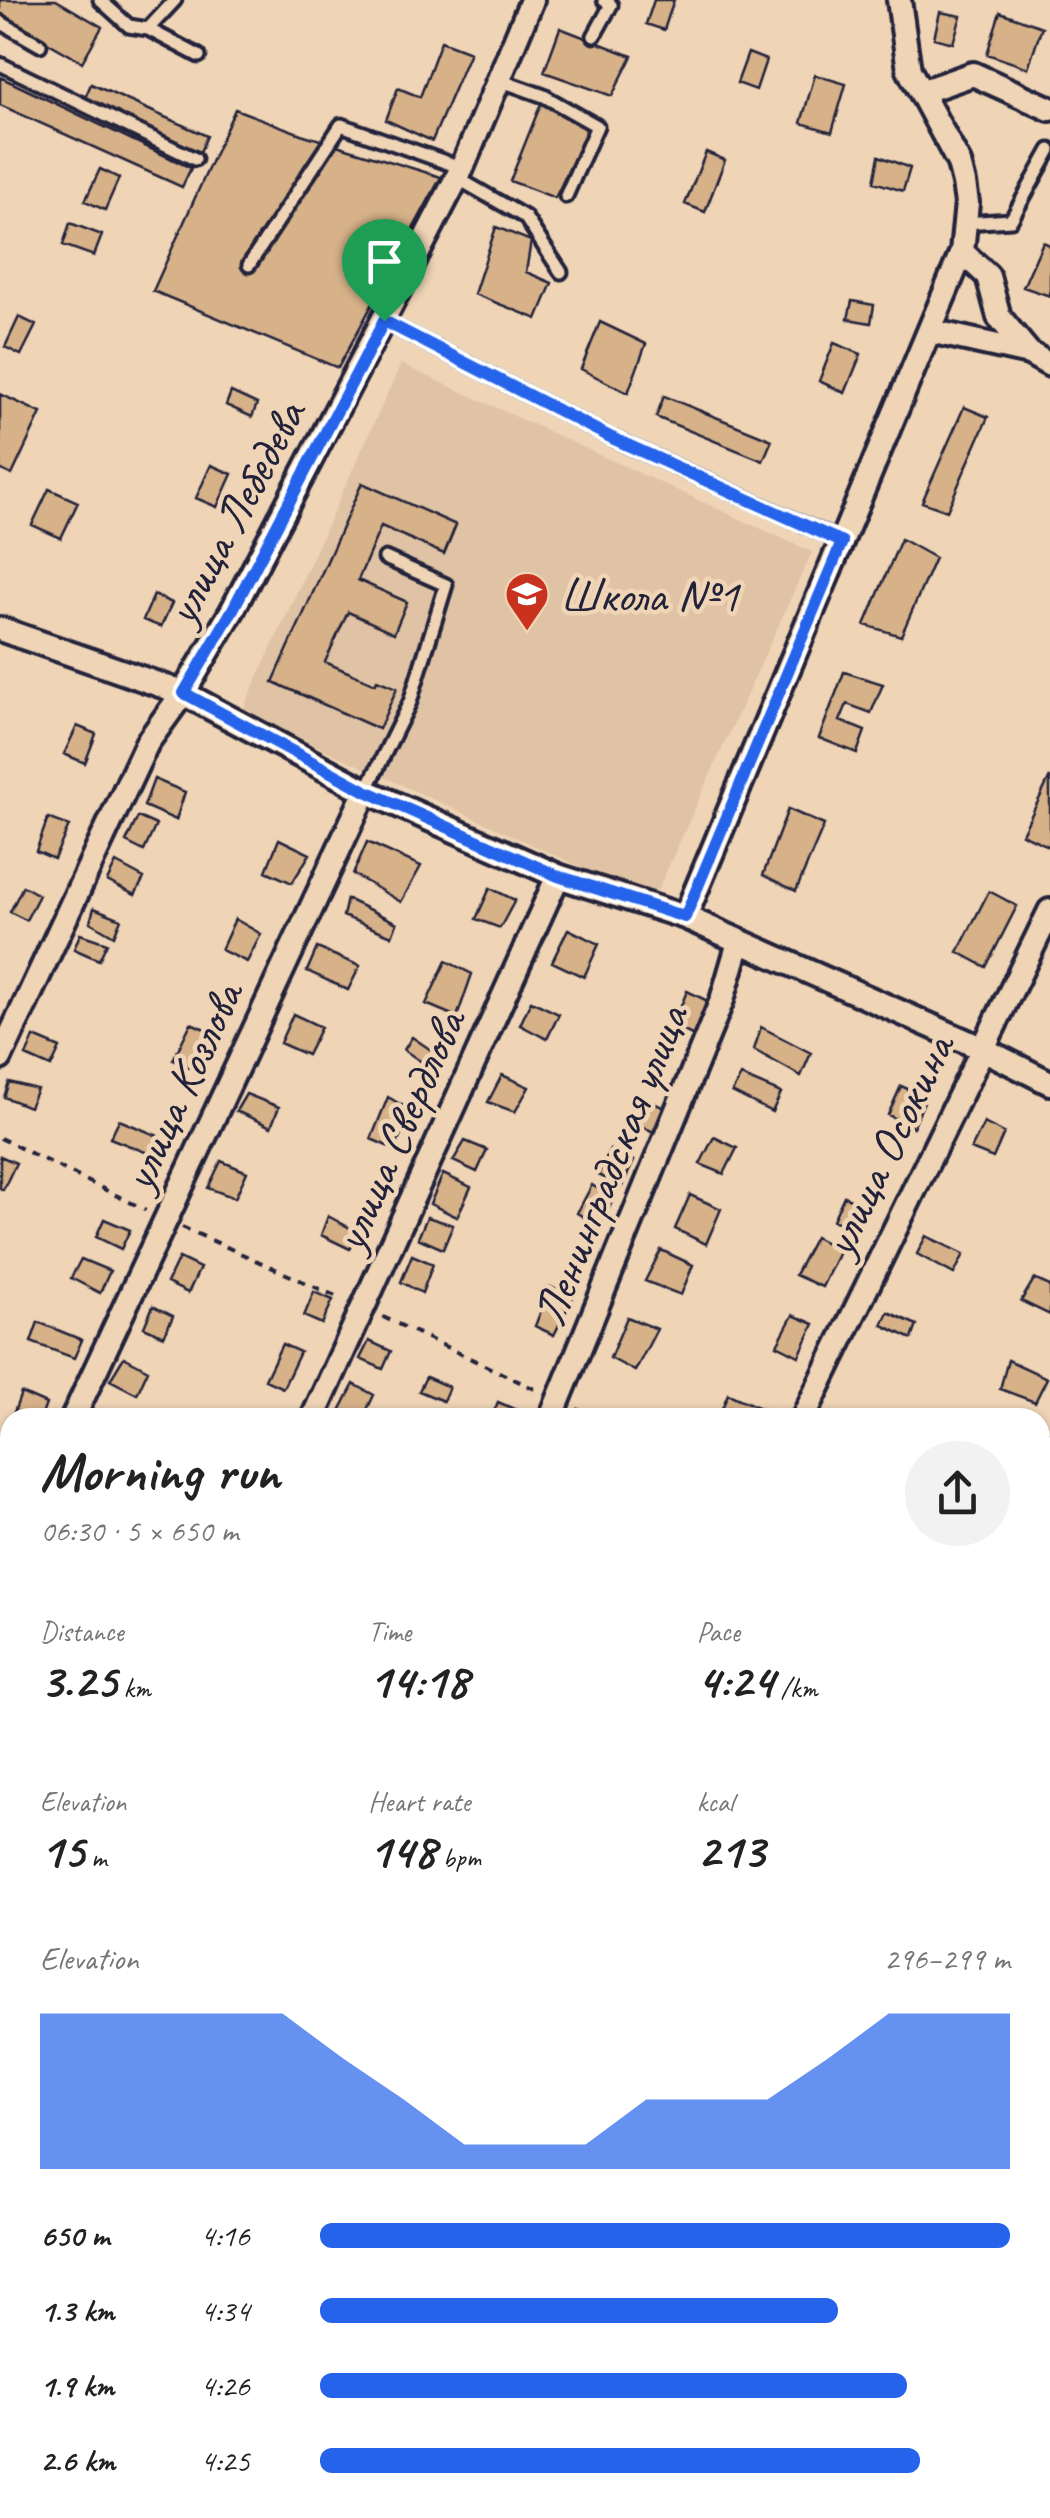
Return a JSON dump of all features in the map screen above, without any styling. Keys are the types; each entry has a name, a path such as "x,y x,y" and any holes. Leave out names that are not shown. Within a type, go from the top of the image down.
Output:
{"street":[{"name":"улица Лебедева","path":"0,1058 146,744 184,693 232,611 459,173 532,0"},
{"path":"685,917 962,252 968,203 959,163 910,70 899,0"},
{"path":"922,92 973,74 1050,109"},
{"path":"962,252 988,276 999,317 1040,359"},
{"path":"930,331 1040,359"},
{"path":"0,629 184,693 366,791 558,876 685,917 1050,1082"},
{"name":"улица Козлова","path":"77,1408 366,791"},
{"name":"улица Свердлова","path":"318,1408 558,876"},
{"name":"улица Осокина","path":"808,1408 1050,911"},
{"name":"Ленинградская улица","path":"555,1408 722,1000 739,942"}],"lane":[{"path":"100,0 128,26 148,29 199,56"},
{"path":"148,29 176,0"},
{"path":"594,36 611,4 604,0"},
{"path":"0,22 40,44"},
{"path":"0,64 196,159"},
{"path":"499,80 544,96 596,126 566,196"},
{"path":"249,265 341,125 459,173 525,217 561,272"},
{"path":"965,223 1011,220 1050,150"},
{"path":"384,321 612,438 842,542"},
{"path":"366,791 410,702 446,585 385,558"}],"path":[{"path":"0,1138 165,1220 365,1309 553,1408"}],"shaded area":[{"name":"Школа №1","path":"401,364 812,552 653,900 242,712"}],"building":[{"path":"0,0 56,0 102,27 82,62 0,15"},
{"path":"654,0 674,0 664,30 646,24"},
{"path":"940,12 961,16 953,43 934,38"},
{"path":"1000,12 1042,27 1028,68 987,54"},
{"path":"560,28 632,56 612,96 544,72"},
{"path":"441,41 470,52 432,141 386,120 398,88 420,97"},
{"path":"748,53 766,60 756,90 737,83"},
{"path":"815,75 846,84 832,132 801,123"},
{"path":"0,77 191,168 182,187 0,105"},
{"path":"91,84 207,136 200,152 84,100"},
{"path":"544,96 591,123 555,198 510,181"},
{"path":"235,109 301,134 441,177 338,368 153,291"},
{"path":"706,152 725,160 705,212 685,204"},
{"path":"879,156 910,168 903,191 874,182"},
{"path":"100,169 119,178 105,210 85,201"},
{"path":"70,223 102,235 94,256 63,245"},
{"path":"496,227 531,241 526,272 552,283 537,319 474,294"},
{"path":"1043,242 1050,245 1050,296 1023,287"},
{"path":"852,301 874,305 871,323 848,319"},
{"path":"19,317 36,325 21,355 5,347"},
{"path":"600,322 646,344 628,393 581,369"},
{"path":"834,343 861,354 845,393 819,381"},
{"path":"231,392 257,404 252,417 226,405"},
{"path":"0,394 41,413 12,475 0,469"},
{"path":"664,396 772,440 763,461 656,417"},
{"path":"964,407 988,417 947,511 922,502"},
{"path":"211,465 232,474 217,507 196,498"},
{"path":"362,483 456,525 444,554 381,526 358,580 407,602 394,633 348,612 325,662 375,684 377,680 397,688 379,729 273,682"},
{"path":"49,489 78,502 61,538 32,525"},
{"path":"901,539 935,558 901,636 865,625"},
{"path":"154,595 172,603 161,627 143,620"},
{"path":"844,672 883,684 871,713 847,704 840,721 865,731 857,753 819,738"},
{"path":"77,726 96,734 85,763 64,754"},
{"path":"1050,777 1050,847 1022,834"},
{"path":"154,779 185,792 176,820 144,806"},
{"path":"788,809 824,825 796,891 763,875"},
{"path":"138,817 156,825 144,851 126,842"},
{"path":"48,818 69,826 54,859 36,851"},
{"path":"279,839 310,854 292,883 266,871"},
{"path":"367,842 421,866 401,902 353,874"},
{"path":"116,863 144,878 135,895 107,881"},
{"path":"23,886 39,895 26,920 10,912"},
{"path":"490,888 515,900 500,928 476,919"},
{"path":"989,891 1017,906 986,967 958,952"},
{"path":"347,899 397,923 392,936 343,916"},
{"path":"94,908 121,919 114,936 90,922"},
{"path":"235,919 261,934 247,962 221,950"},
{"path":"568,929 599,944 584,977 552,962"},
{"path":"80,934 107,943 99,960 74,949"},
{"path":"317,948 360,966 348,990 307,971"},
{"path":"446,961 472,974 457,1017 426,1004"},
{"path":"687,991 712,1003 696,1037 673,1026"},
{"path":"531,1001 559,1014 547,1039 520,1025"},
{"path":"293,1014 321,1027 307,1055 280,1043"},
{"path":"191,1023 214,1033 197,1071 173,1060"},
{"path":"761,1027 811,1053 801,1076 754,1050"},
{"path":"34,1037 60,1048 51,1067 26,1056"},
{"path":"412,1037 437,1054 429,1067 404,1050"},
{"path":"502,1075 529,1087 515,1112 488,1102"},
{"path":"741,1076 781,1093 772,1112 732,1092"},
{"path":"9,1082 37,1089 29,1107 4,1097"},
{"path":"901,1086 926,1097 913,1127 888,1115"},
{"path":"246,1094 279,1107 271,1127 236,1111"},
{"path":"636,1095 667,1109 656,1133 625,1119"},
{"path":"388,1097 412,1111 394,1149 371,1139"},
{"path":"119,1120 163,1138 155,1156 110,1138"},
{"path":"984,1123 1004,1133 993,1158 971,1149"},
{"path":"714,1137 737,1148 724,1174 700,1164"},
{"path":"465,1141 487,1150 477,1172 453,1161"},
{"path":"610,1150 634,1161 622,1186 598,1175"},
{"path":"0,1156 16,1163 3,1190 0,1188"},
{"path":"221,1161 247,1172 235,1198 208,1188"},
{"path":"443,1174 471,1187 457,1217 430,1204"},
{"path":"592,1185 613,1199 601,1227 577,1213"},
{"path":"690,1195 721,1209 706,1244 675,1229"},
{"path":"844,1196 868,1207 857,1231 833,1220"},
{"path":"328,1216 359,1233 350,1249 321,1235"},
{"path":"427,1217 453,1225 443,1249 418,1238"},
{"path":"104,1219 130,1230 121,1249 96,1237"},
{"path":"926,1236 964,1254 954,1274 917,1254"},
{"path":"815,1237 840,1250 822,1287 795,1275"},
{"path":"661,1250 693,1265 681,1295 645,1281"},
{"path":"412,1255 433,1264 422,1293 401,1282"},
{"path":"179,1258 200,1268 188,1293 167,1283"},
{"path":"81,1259 110,1271 100,1293 71,1278"},
{"path":"1034,1279 1050,1286 1050,1315 1021,1301"},
{"path":"550,1287 573,1297 554,1335 535,1326"},
{"path":"314,1292 333,1300 322,1324 304,1316"},
{"path":"153,1306 173,1316 164,1336 144,1327"},
{"path":"888,1312 917,1325 912,1339 882,1325"},
{"path":"793,1315 814,1324 799,1356 777,1345"},
{"path":"627,1317 657,1329 635,1371 610,1358"},
{"path":"38,1322 82,1340 74,1358 31,1342"},
{"path":"369,1341 391,1351 383,1369 360,1359"},
{"path":"282,1344 300,1352 283,1388 265,1380"},
{"path":"124,1357 148,1370 137,1394 110,1380"},
{"path":"1008,1360 1047,1378 1035,1402 1000,1389"},
{"path":"426,1377 449,1387 443,1401 419,1391"},
{"path":"354,1384 374,1395 368,1408 342,1408"},
{"path":"21,1393 46,1404 45,1408 16,1408"},
{"path":"728,1394 760,1408 722,1408"}],"place":[{"name":"Школа №1","path":"527,632"}],"route":[{"path":"384,321 612,438 842,542 685,917 558,876 366,791 184,693 232,611 384,321"}]}
